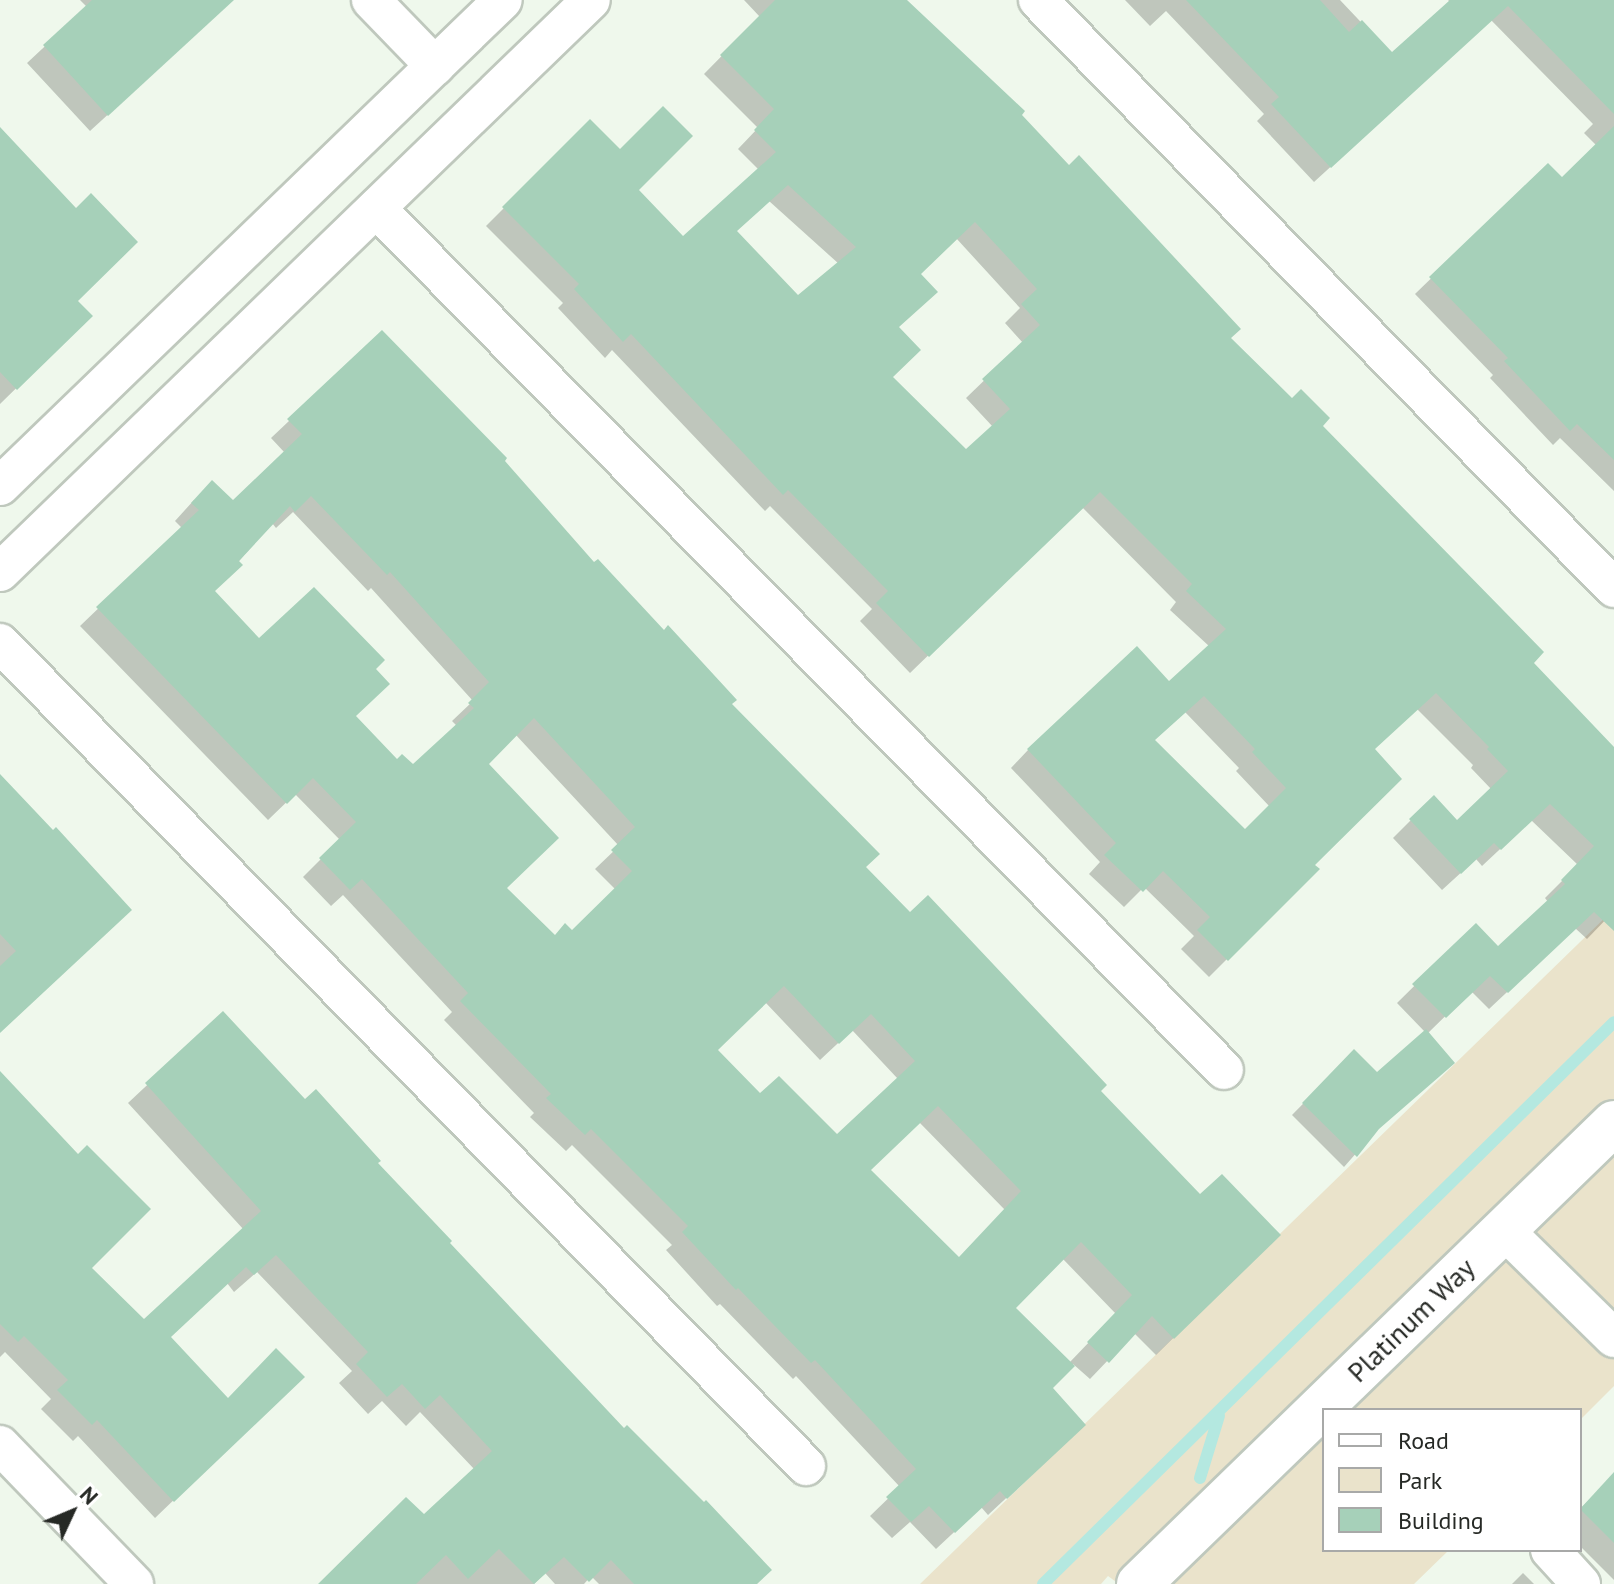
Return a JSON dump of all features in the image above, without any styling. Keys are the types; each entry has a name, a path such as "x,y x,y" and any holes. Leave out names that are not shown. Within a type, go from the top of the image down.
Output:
{"street":[{"path":"371,0 435,66"},
{"path":"0,486 503,0"},
{"path":"0,572 591,0"},
{"path":"1038,0 1614,588"},
{"path":"376,208 1224,1070"},
{"path":"0,643 806,1466"},
{"name":"Platinum Way","path":"1139,1584 1614,1123"},
{"path":"1504,1230 1614,1338"},
{"path":"0,1445 134,1584"},
{"path":"1552,1552 1581,1584"}],"green space":[{"path":"1614,909 1614,1386 1582,1418 1582,1408 1322,1408 1322,1552 1447,1552 1414,1584 1119,1584 1108,1576 1101,1584 920,1584"}],"building":[{"path":"92,0 234,0 108,116 43,45"},
{"path":"775,0 907,0 1025,111 1022,115 1069,165 1079,155 1241,329 1231,338 1292,398 1301,389 1330,418 1323,426 1544,652 1534,663 1614,747 1614,931 1594,912 1508,993 1490,976 1446,1018 1412,984 1476,923 1498,946 1565,884 1561,880 1594,846 1550,804 1501,850 1494,843 1461,874 1409,819 1434,795 1457,820 1508,771 1436,693 1375,749 1402,779 1315,865 1320,869 1228,961 1197,930 1210,917 1163,871 1143,892 1104,855 1116,843 1027,749 1137,646 1169,681 1226,629 1186,591 1192,584 1100,492 929,657 876,603 888,591 788,490 783,495 631,334 623,342 574,289 579,284 502,207 590,119 620,149 663,106 693,136 639,190 683,236 776,152 754,130 774,109 720,55","holes":["788,185 856,247 798,295 737,231","975,222 1037,289 1021,304 1040,325 982,379 1010,409 966,449 893,377 921,350 899,327 938,292 921,274","1204,696 1255,749 1252,752 1286,788 1245,829 1155,740"]},
{"path":"1186,0 1320,0 1349,32 1362,20 1392,52 1450,0 1614,0 1614,114 1508,6 1331,168 1271,104 1279,97"},
{"path":"1614,126 1614,460 1577,424 1570,431 1504,361 1508,358 1429,277 1548,163 1562,177"},
{"path":"0,127 76,208 91,193 138,242 78,301 93,316 17,390 0,372"},
{"path":"382,330 507,458 505,461 594,562 598,559 664,630 668,625 737,700 732,704 880,854 866,867 910,912 928,895 1107,1085 1101,1091 1200,1194 1222,1174 1281,1235 1174,1339 1152,1316 1109,1363 1087,1342 1132,1295 1081,1242 1016,1308 1075,1366 1053,1388 1086,1425 1007,1499 1000,1491 955,1533 929,1506 911,1522 886,1497 916,1469 815,1360 811,1363 738,1288 736,1290 682,1232 688,1226 591,1129 585,1135 546,1098 551,1094 460,1001 468,993 362,879 350,890 319,858 356,822 313,778 287,804 96,607 199,510 191,503 212,480 233,500 302,434 287,419","holes":["311,496 387,575 390,572 489,682 468,703 474,708 413,764 402,754 397,759 356,716 390,684 376,669 385,660 314,587 259,638 215,591 243,565 239,561 290,506 295,512","534,718 635,827 611,850 632,871 572,930 565,923 555,935 507,888 559,838 489,764","784,986 839,1044 871,1014 915,1061 837,1134 779,1076 760,1093 718,1050","938,1106 1021,1191 959,1257 871,1170"]},
{"path":"0,774 53,830 56,827 132,910 0,1033 0,966 16,951 0,934"},
{"path":"223,1011 305,1099 316,1089 381,1161 378,1163 452,1241 450,1243 624,1428 627,1425 704,1502 706,1500 772,1570 757,1584 634,1584 611,1560 589,1582 564,1557 534,1584 499,1549 468,1579 446,1555 416,1584 318,1584 406,1497 424,1514 492,1451 440,1395 425,1409 402,1384 387,1397 356,1364 368,1352 276,1255 254,1275 246,1267 171,1337 228,1398 276,1348 305,1377 174,1502 97,1420 92,1425 57,1390 68,1380 24,1336 18,1342 0,1324 0,1071 78,1154 87,1145 151,1209 92,1268 144,1319 261,1211 145,1083"},
{"path":"1426,1029 1455,1063 1379,1129 1357,1157 1302,1103 1354,1049 1377,1072"},
{"path":"1614,1472 1614,1543 1582,1511 1582,1507"}],"waterway":[{"path":"1043,1584 1614,1022"},
{"path":"1200,1478 1219,1416"}]}
